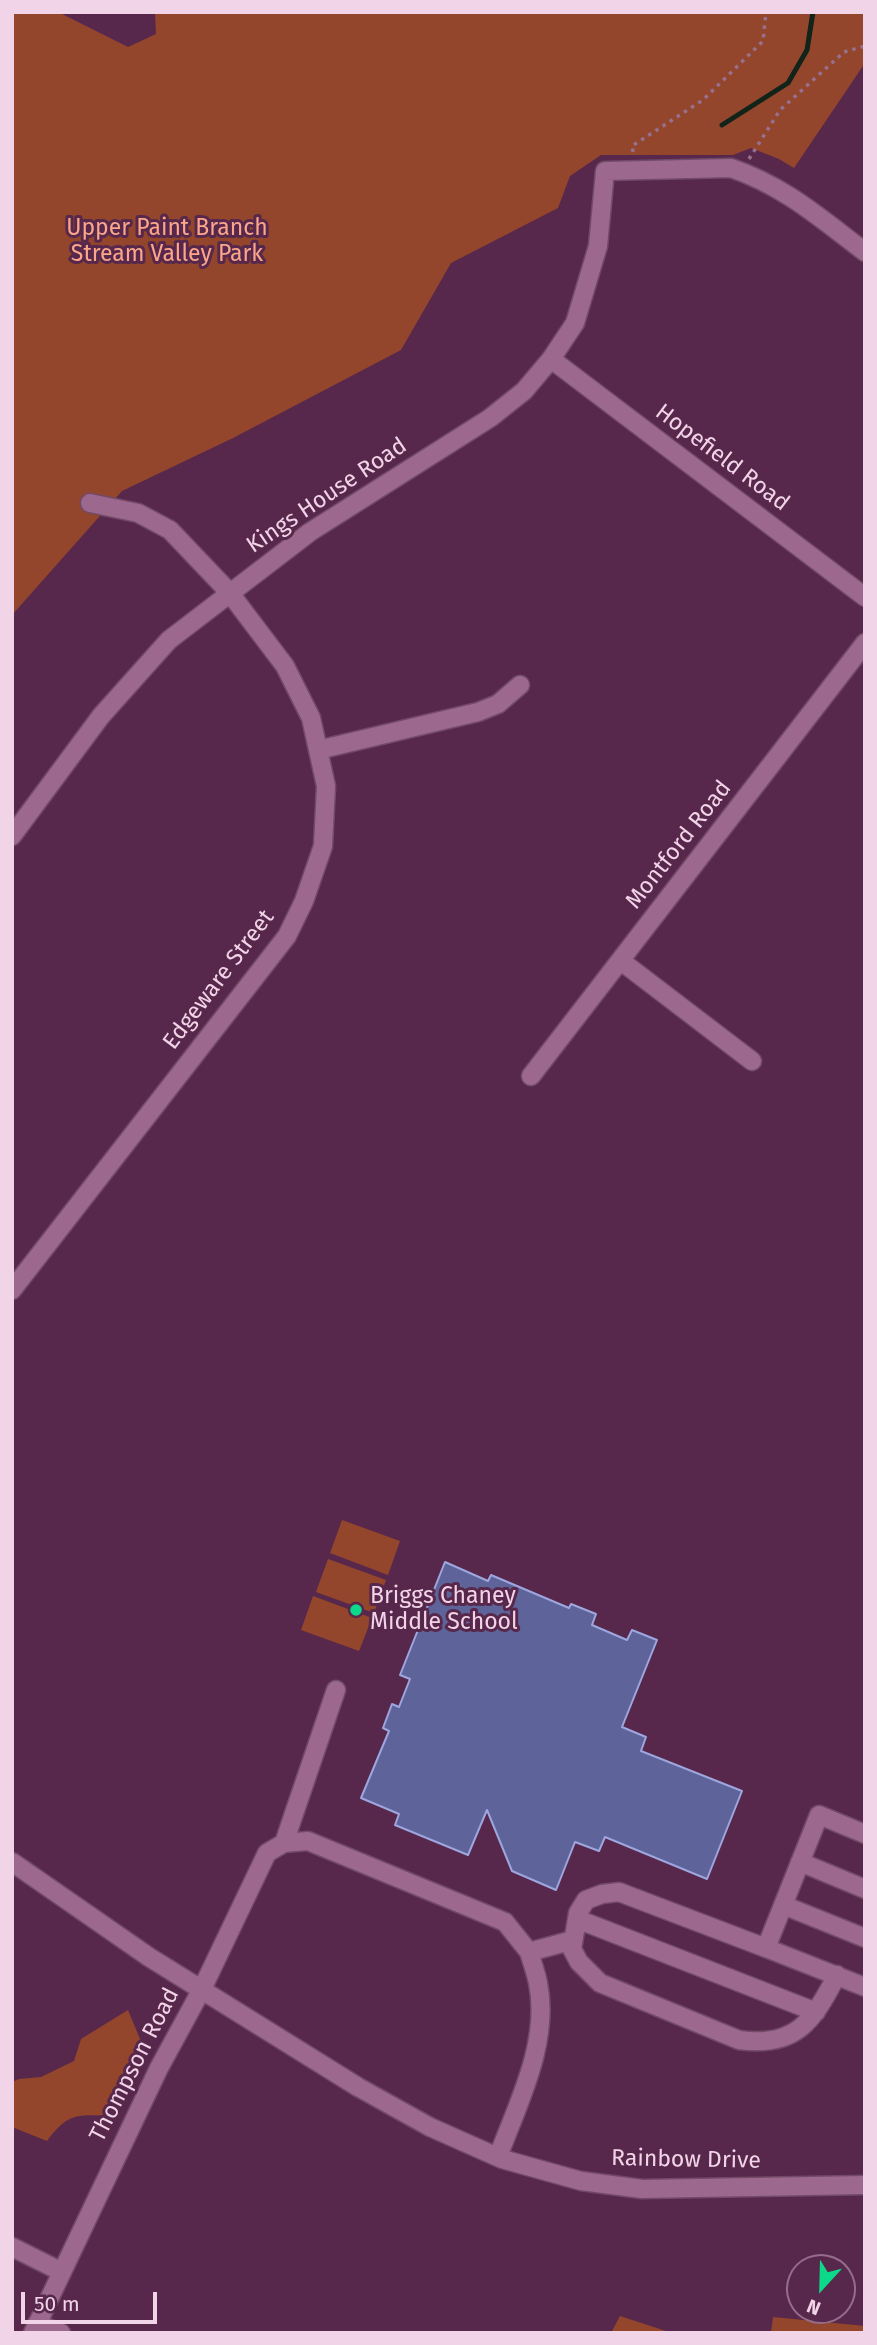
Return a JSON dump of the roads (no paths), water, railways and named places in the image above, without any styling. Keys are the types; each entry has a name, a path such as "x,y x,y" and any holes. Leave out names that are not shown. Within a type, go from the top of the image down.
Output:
{"street":[{"name":"Kings House Road","path":"12,836 101,716 169,640 310,531 490,418 524,391 551,359 575,323 598,246 605,172 731,168 787,193 865,252"},
{"name":"Hopefield Road","path":"551,359 865,597"},
{"name":"Edgeware Street","path":"12,1290 287,936 304,901 323,846 326,786 310,718 285,666 229,592 170,530 138,513 90,503"},
{"name":"Montford Road","path":"531,1076 865,643"},
{"path":"318,750 478,712 498,704 520,685"},
{"path":"621,961 752,1061"},
{"path":"284,1843 336,1690"},
{"path":"766,1948 819,1815 865,1834"},
{"path":"202,1989 267,1853 284,1843 308,1841 505,1922 529,1952 539,1985 540,2021 534,2060 498,2157"},
{"name":"Thompson Road","path":"12,1862 112,1933 202,1989 159,2068 35,2328"},
{"path":"800,1862 865,1889"},
{"path":"837,1975 811,2020 796,2031 760,2043 739,2040 600,1983 579,1962 572,1949 573,1940 577,1919 586,1900 601,1894 619,1892 837,1975 865,1987"},
{"path":"783,1905 865,1938"},
{"path":"577,1919 816,2012"},
{"path":"529,1952 573,1940"},
{"name":"Rainbow Drive","path":"202,1989 358,2087 430,2127 498,2157 581,2181 642,2189 865,2185"},
{"path":"12,2247 62,2272"},
{"path":"35,2328 61,2333"}],"waterway":[{"path":"722,125 788,83 807,50 813,12"}],"place":[{"name":"Briggs Chaney Middle School","path":"356,1610"}],"park label":[{"name":"Upper Paint Branch Stream Valley Park","path":"167,242"}]}
